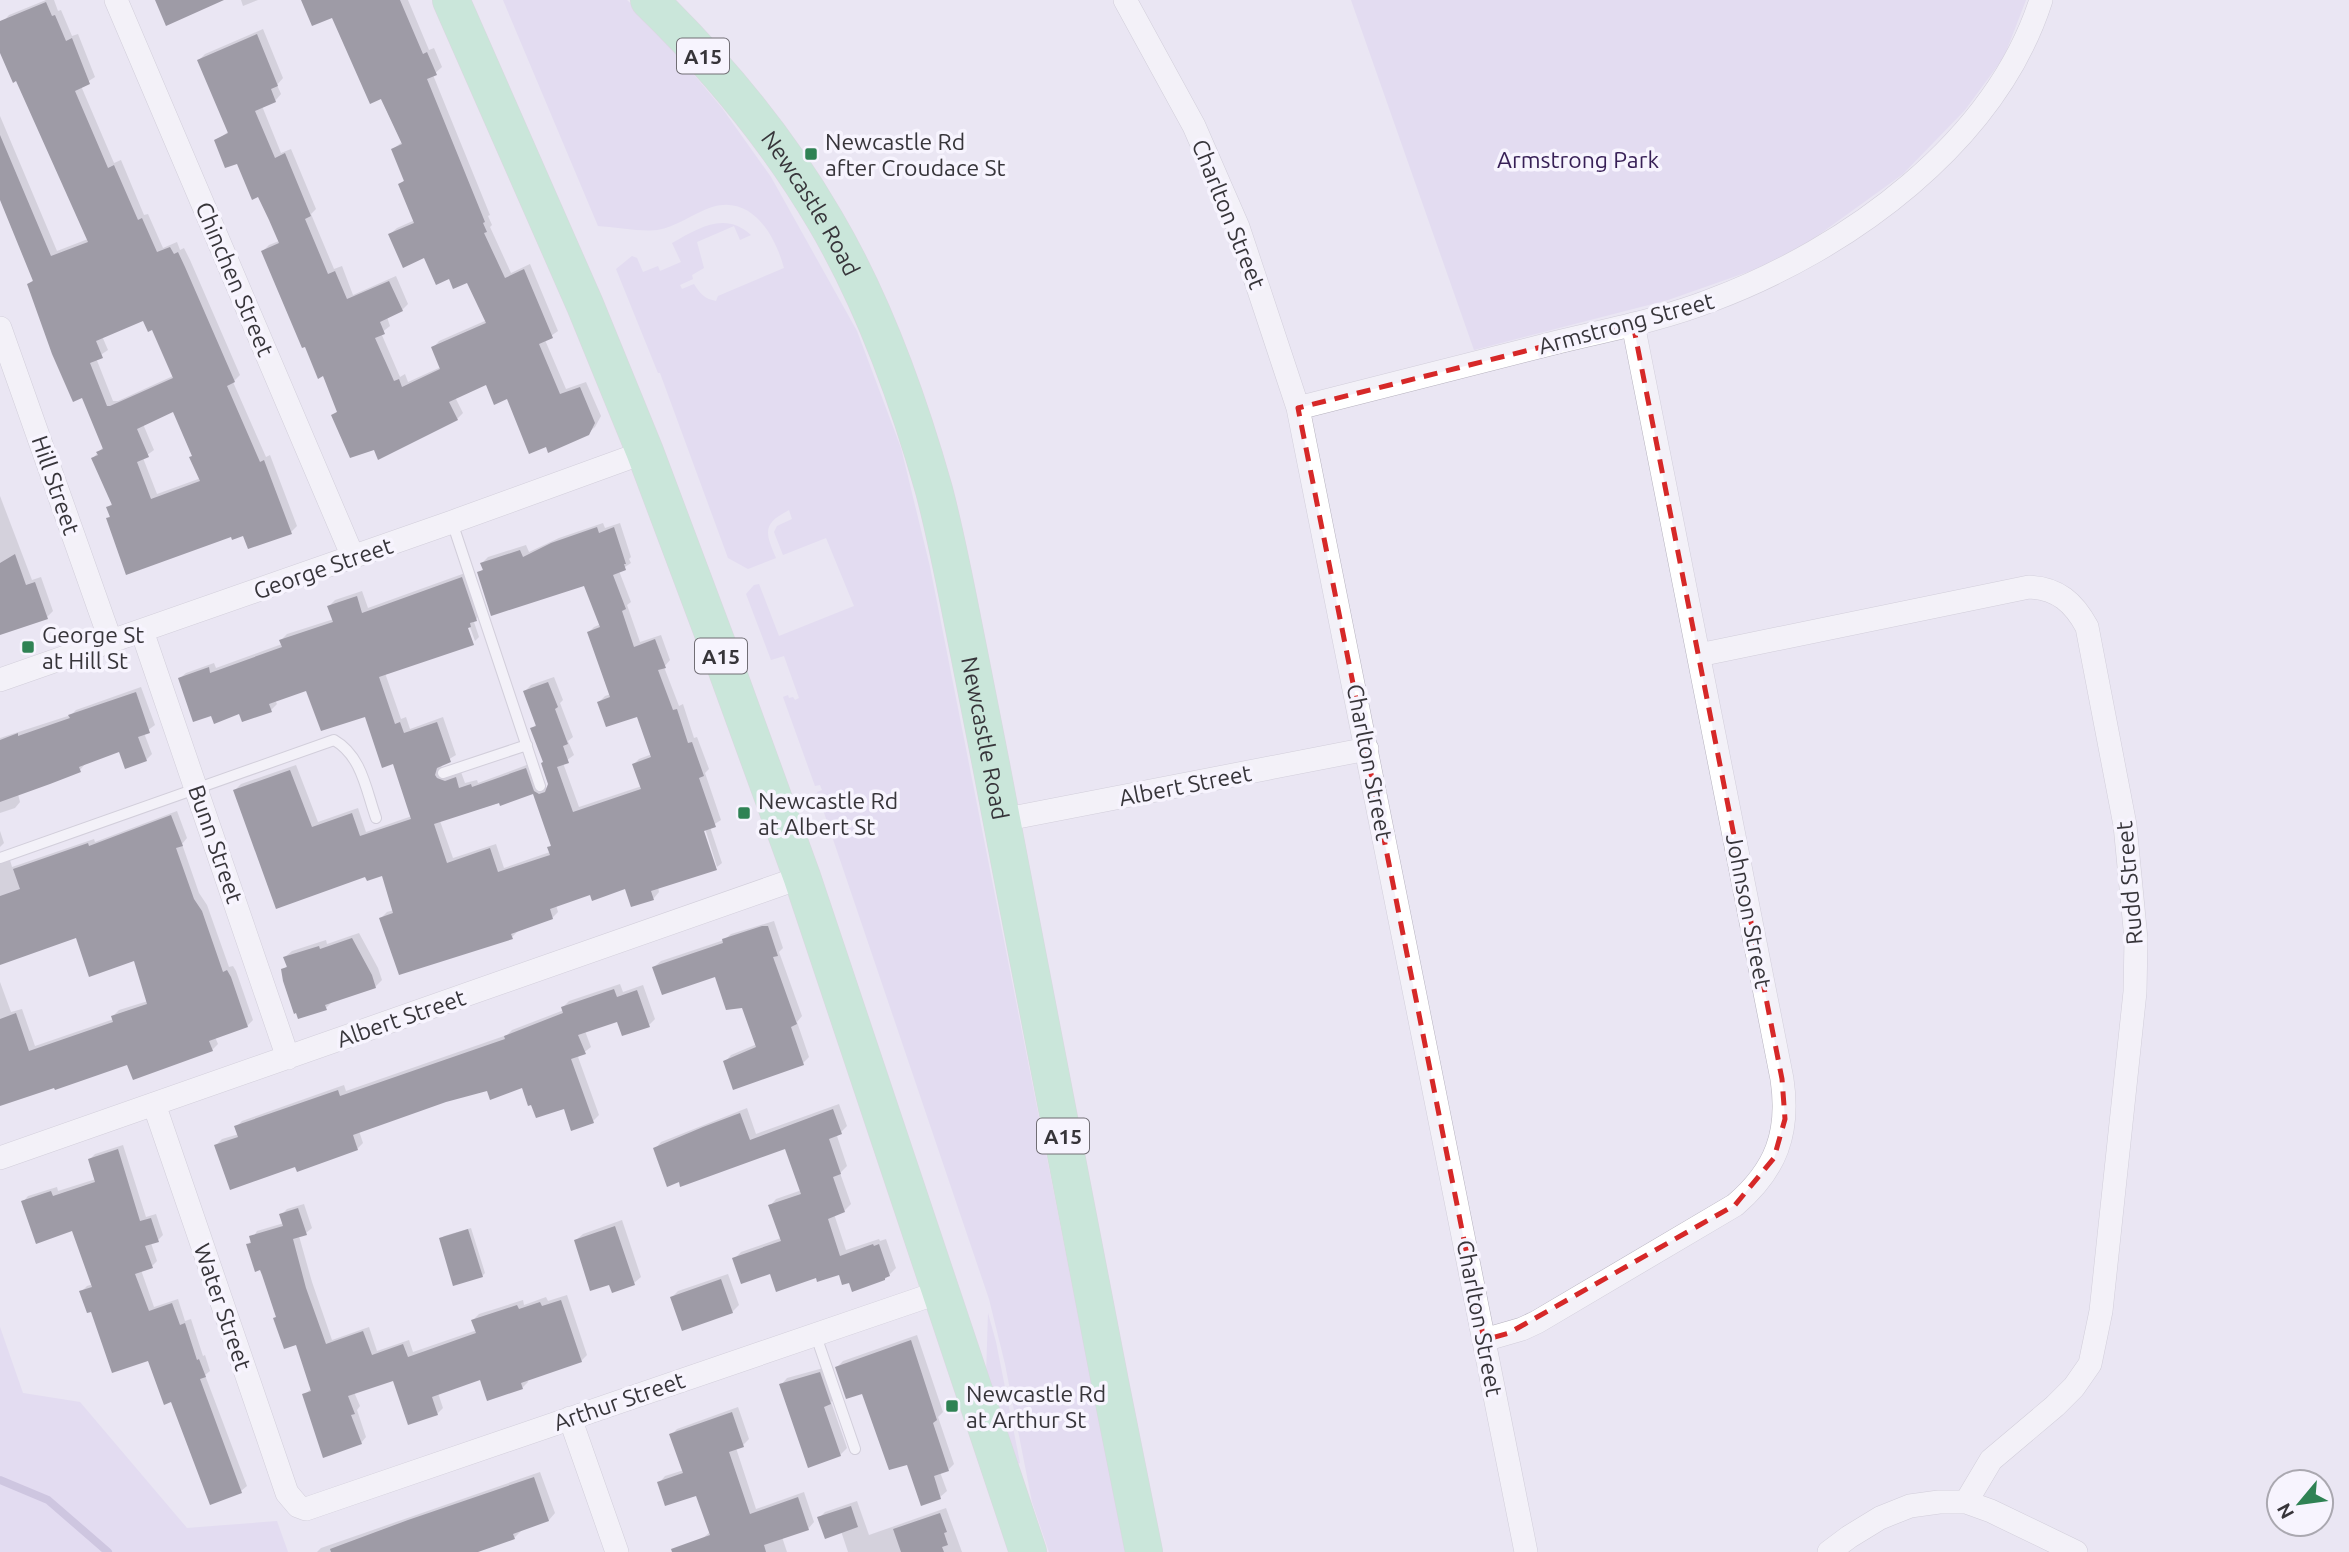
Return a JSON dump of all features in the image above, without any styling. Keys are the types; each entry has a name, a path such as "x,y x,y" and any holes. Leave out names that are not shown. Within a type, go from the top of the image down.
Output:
{"highway":[{"name":"A15","path":"451,0 548,218 645,452 802,877 1028,1552"},
{"name":"Newcastle Road","path":"649,0 677,27 755,115 788,160 827,223 861,290 902,391 935,494 1002,820 1144,1552"},
{"path":"684,0 755,115"}],"street":[{"name":"Chinchen Street","path":"116,0 353,557"},
{"name":"Charlton Street","path":"1125,0 1194,126 1238,227 1298,408 1526,1552"},
{"name":"Armstrong Street","path":"1298,408 1687,309 1751,284 1807,256 1867,218 1929,167 1980,113 2020,54 2041,0"},
{"name":"Johnson Street","path":"1485,1340 1537,1322 1735,1205 1751,1192 1774,1158 1785,1119 1782,1079 1633,324"},
{"name":"Hill Street","path":"0,328 111,642"},
{"name":"George Street","path":"0,680 645,452"},
{"name":"Rudd Street","path":"1699,655 2029,587 2047,589 2063,596 2076,609 2087,627 2125,825 2136,939 2135,992 2101,1311 2090,1364 2074,1388 1991,1460 1966,1502"},
{"name":"Bunn Street","path":"142,631 288,1058"},
{"name":"Albert Street","path":"1002,820 1367,749"},
{"name":"Albert Street","path":"0,1158 802,877"},
{"name":"Water Street","path":"154,1104 287,1493 298,1506"},
{"name":"Arthur Street","path":"298,1506 317,1506 940,1292"},
{"path":"570,1418 617,1552"},
{"path":"1829,1552 1880,1518 1910,1506 1939,1502 1966,1502 1991,1511 2076,1552"}],"lane":[{"path":"452,522 540,786"},
{"path":"0,858 334,740 344,746 357,762 376,818"},
{"path":"443,773 527,745"},
{"path":"816,1335 855,1449"}],"highlighted area":[{"path":"1633,324 1782,1079 1785,1119 1774,1158 1735,1205 1509,1333 1484,1340 1298,408"}],"green space":[{"path":"503,0 627,0 647,19 722,108 771,177 857,331 901,448 930,567 1125,1552 1049,1552 1032,1502 1005,1364 989,1299 817,792 822,790 820,785 815,786 783,697 788,695 795,700 799,698 784,656 771,660 746,594 754,585 759,584 779,636 854,606 826,538 783,555 774,532 777,526 792,519 789,510 774,520 768,530 776,558 748,569 728,558 660,373 616,269 632,256 637,258 643,272 658,266 660,271 681,262 672,243 712,224 731,224 751,235 740,240 734,226 697,242 704,268 692,275 693,279 680,285 682,289 694,284 703,295 716,301 718,296 784,268 780,255 760,221 739,207 712,207 657,230 598,226"},
{"name":"Armstrong Park","path":"1351,0 2026,0 2004,57 1965,110 1903,174 1813,239 1762,267 1668,300 1474,350"},
{"path":"988,1313 1020,1463 1017,1464 986,1377"},
{"path":"0,1327 23,1393 80,1402 187,1528 277,1521 288,1552 0,1552"}],"building":[{"path":"155,0 224,0 166,26"},
{"path":"301,0 400,0 423,54 427,52 437,75 427,79 485,222 483,223 487,232 484,233 505,278 524,269 553,338 539,344 560,394 580,387 595,423 589,435 548,453 546,447 529,454 507,399 494,405 486,385 449,402 458,420 378,460 374,450 350,458 331,415 337,412 323,376 318,379 305,347 302,348 261,251 279,243 258,197 252,200 237,164 225,168 214,140 228,133 197,60 257,34 278,86 271,89 276,102 255,111 275,158 285,153 311,216 305,219 328,274 335,271 347,299 389,281 403,311 380,322 385,334 375,338 394,381 399,379 402,387 440,369 431,347 486,323 467,283 453,289 449,279 436,285 424,258 403,268 388,234 414,223 398,184 404,181 391,149 402,144 381,99 370,104 332,18 312,26"},
{"path":"46,2 66,41 72,38 90,84 75,91 108,168 114,165 138,220 142,218 157,252 170,247 174,254 178,252 235,382 227,386 260,462 264,460 292,534 248,549 243,536 232,540 231,537 126,575 106,518 110,517 106,507 112,505 91,458 103,449 82,398 73,402 52,354 27,284 33,281 0,200 0,135 51,256 88,242 16,81 13,83 0,53 0,21","holes":["143,321 148,332 152,330 173,378 107,406 90,363 103,358 96,341","173,412 200,481 151,499 137,462 149,457 137,429"]},
{"path":"597,527 599,533 614,527 626,564 626,570 613,575 626,609 622,611 634,647 655,639 666,668 658,670 673,710 677,709 688,743 692,742 704,776 699,778 716,827 704,831 717,870 651,891 654,900 631,907 625,889 592,901 590,895 550,909 553,919 511,934 513,939 399,975 379,918 393,913 382,876 367,881 365,877 276,909 233,790 290,770 312,827 352,813 360,836 411,819 393,764 382,768 365,717 321,731 306,691 269,704 272,712 242,722 239,714 214,724 211,716 193,722 178,678 209,667 210,673 282,647 279,640 333,622 327,606 357,596 362,613 462,577 477,621 470,623 471,627 468,628 474,645 379,677 395,724 400,722 404,733 437,722 451,762 437,768 437,778 445,781 456,777 459,788 471,784 472,787 526,768 534,791 539,794 545,792 548,784 541,763 543,762 530,728 536,726 523,691 548,682 568,744 563,746 569,763 557,767 573,812 641,789 632,764 651,757 637,717 606,727 597,702 610,697 587,632 600,627 584,586 491,616 477,572 483,570 480,563 520,550 523,557 551,543","holes":["533,794 551,846 547,847 550,855 498,872 490,848 447,863 434,824"]},
{"path":"15,554 26,585 35,582 48,619 0,635 0,563"},
{"path":"136,692 150,733 138,737 147,761 125,769 119,752 79,767 81,772 0,802 0,740 70,718 68,715"},
{"path":"171,815 183,846 176,848 194,899 202,911 223,972 227,970 231,977 248,1027 209,1041 213,1051 133,1080 127,1065 0,1106 0,1019 16,1013 29,1051 113,1022 111,1016 147,1004 134,961 89,977 76,938 0,965 0,896 20,889 13,869 88,843 89,846"},
{"path":"768,926 778,956 773,957 797,1024 791,1027 804,1065 733,1090 723,1061 756,1047 742,1008 726,1010 715,977 662,995 652,967 723,943 722,939"},
{"path":"352,938 376,988 325,1005 327,1010 298,1019 283,981 281,969 287,967 283,957 319,946 320,949"},
{"path":"614,989 617,997 637,990 650,1027 622,1036 617,1022 578,1035 586,1054 571,1059 594,1123 571,1131 564,1109 536,1118 531,1105 528,1106 522,1088 490,1100 487,1091 446,1102 353,1135 358,1150 297,1172 295,1167 230,1190 214,1145 238,1137 234,1126 338,1090 340,1096 505,1039 504,1036 563,1013 561,1007"},
{"path":"833,1109 842,1134 829,1139 841,1174 833,1177 845,1212 828,1219 840,1256 879,1244 890,1276 852,1292 849,1283 842,1285 839,1275 817,1282 816,1278 776,1292 770,1274 741,1284 732,1258 781,1241 768,1205 801,1194 785,1149 680,1187 679,1182 667,1187 653,1148 740,1113 750,1140"},
{"path":"118,1149 140,1221 151,1218 159,1242 145,1246 153,1268 135,1274 149,1311 172,1303 180,1325 185,1323 197,1360 199,1359 206,1377 200,1379 242,1493 210,1505 171,1402 164,1405 148,1361 112,1373 91,1312 87,1313 79,1291 92,1287 72,1231 36,1244 21,1201 51,1191 53,1196 95,1182 88,1159"},
{"path":"298,1208 307,1235 293,1239 306,1288 326,1344 363,1331 372,1355 403,1344 408,1357 476,1333 471,1320 517,1305 519,1309 540,1302 542,1306 561,1300 582,1362 521,1383 523,1389 487,1401 480,1380 432,1397 438,1415 408,1425 393,1381 348,1396 355,1414 351,1415 362,1444 323,1458 302,1394 311,1391 296,1345 284,1349 262,1275 260,1270 255,1272 246,1244 251,1243 249,1236 283,1226 279,1214"},
{"path":"615,1226 635,1285 612,1293 609,1285 590,1291 574,1240"},
{"path":"468,1229 483,1277 453,1286 439,1238"},
{"path":"721,1279 733,1313 682,1331 670,1297"},
{"path":"911,1340 937,1420 933,1423 949,1471 934,1476 941,1499 921,1506 907,1465 889,1470 862,1394 846,1399 835,1367"},
{"path":"820,1372 831,1404 824,1407 841,1456 808,1468 779,1384"},
{"path":"732,1412 744,1447 729,1452 750,1514 798,1497 809,1530 764,1545 766,1552 672,1552 671,1549 710,1535 696,1496 665,1506 657,1482 683,1473 669,1434"},
{"path":"534,1477 549,1521 513,1534 515,1539 478,1552 331,1552 330,1549 408,1520"},
{"path":"851,1506 858,1527 825,1539 817,1517"},
{"path":"940,1513 947,1532 944,1533 948,1545 942,1547 944,1552 901,1552 893,1529"}],"waterway":[{"path":"0,1480 48,1500 108,1552"}],"place":[{"name":"Newcastle Rd after Croudace St","path":"811,154"},
{"name":"George St at Hill St","path":"28,647"},
{"name":"Newcastle Rd at Albert St","path":"744,813"},
{"name":"Newcastle Rd at Arthur St","path":"952,1406"}]}
